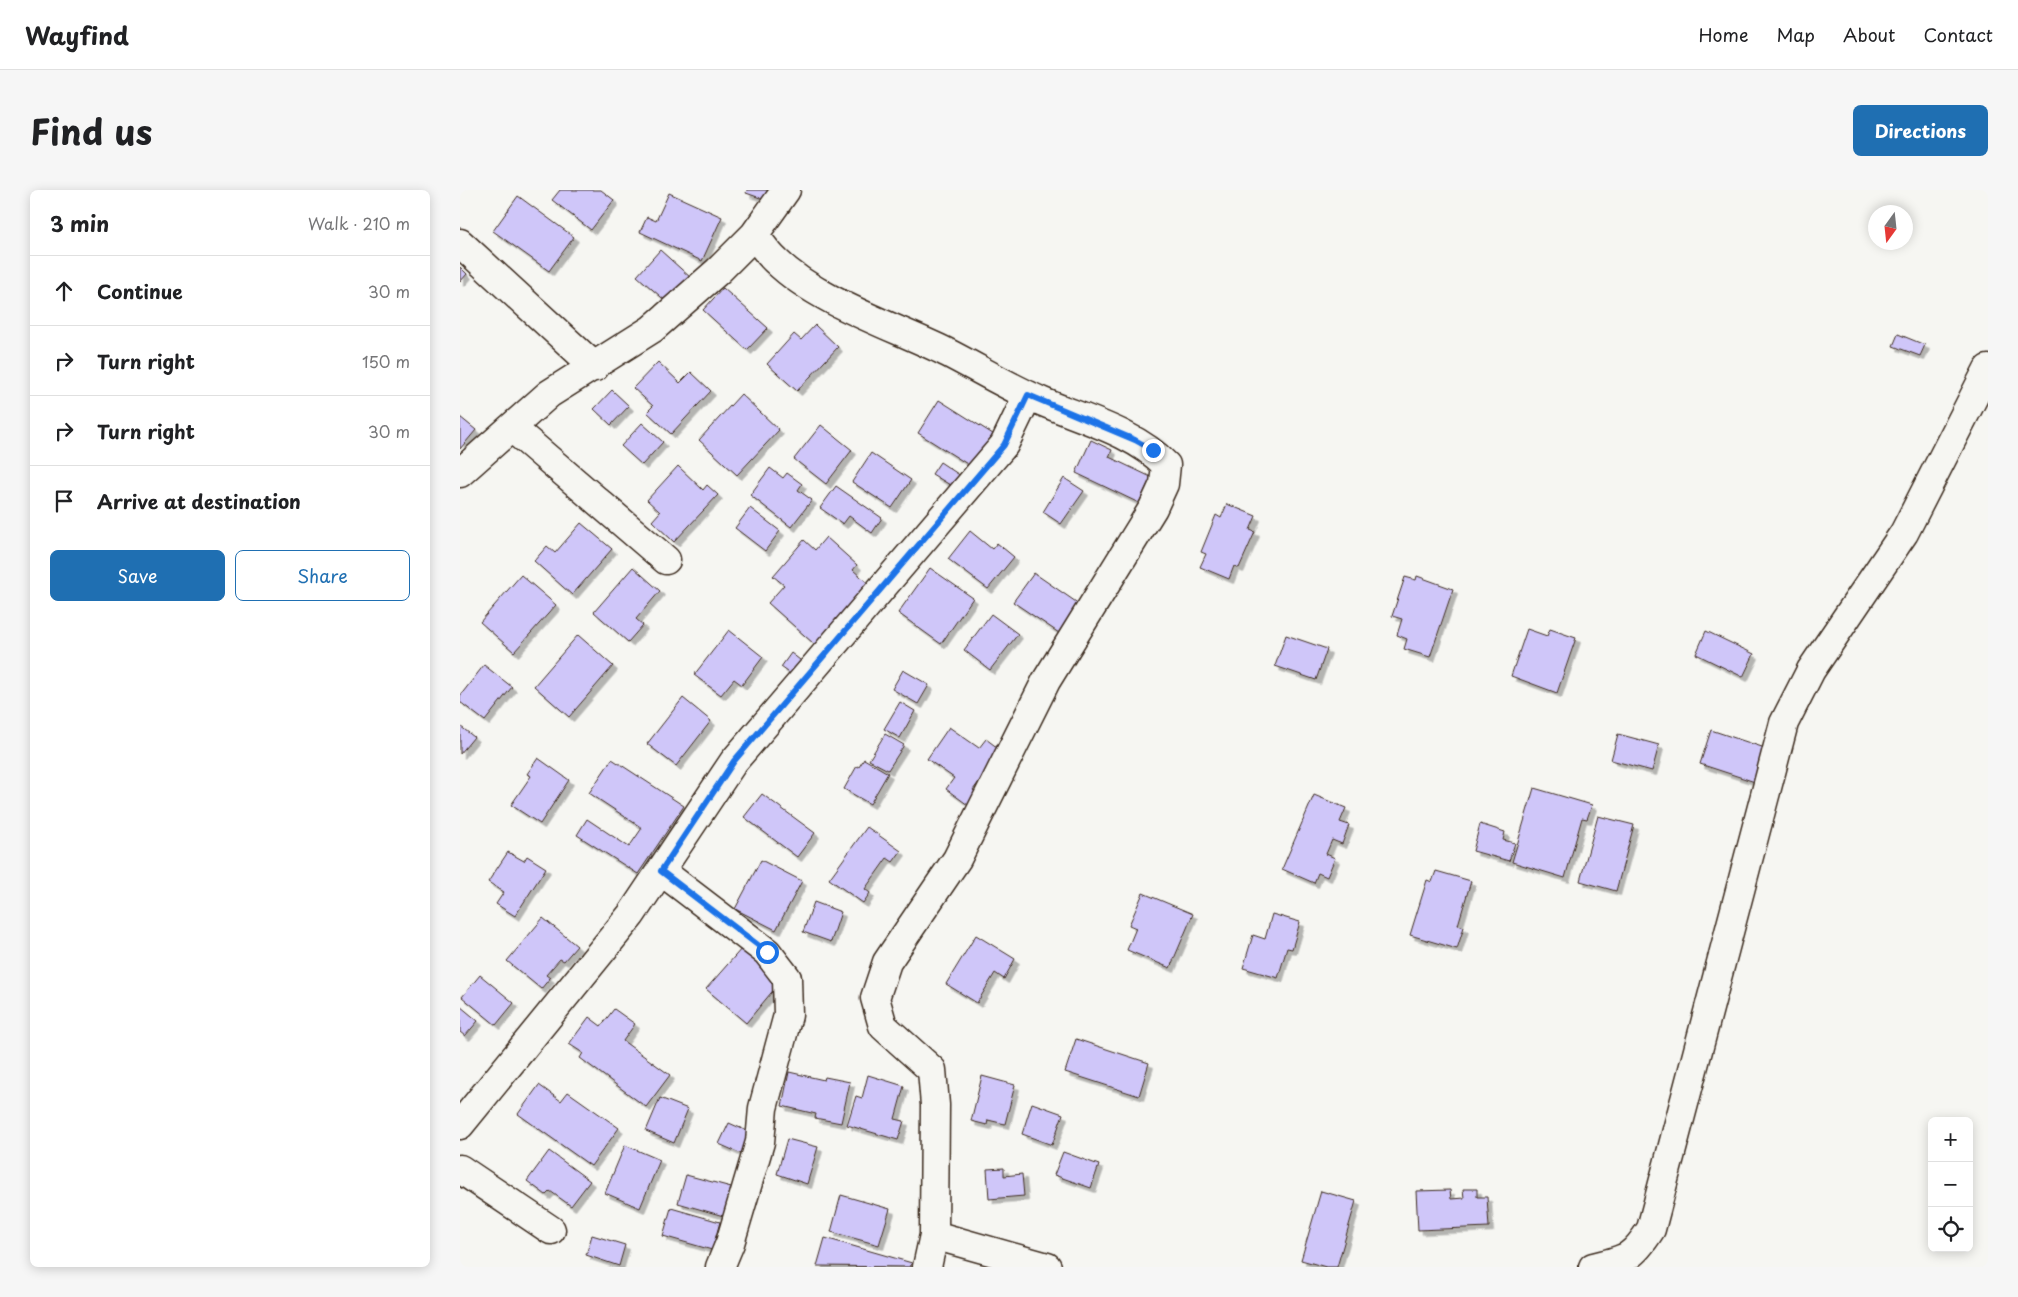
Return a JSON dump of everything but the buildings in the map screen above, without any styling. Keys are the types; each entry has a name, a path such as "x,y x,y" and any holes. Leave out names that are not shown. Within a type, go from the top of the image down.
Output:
{"street":[{"path":"460,473 549,394 595,367 652,329 718,271 754,235 786,190"},
{"path":"754,235 775,261 805,284 978,368 1028,395 1135,440 1153,450 1166,465 1164,484 1153,508 1046,681 957,859 887,962 875,998 883,1026 932,1070 936,1105 934,1236 926,1267"},
{"path":"460,243 595,367"},
{"path":"1593,1267 1626,1259 1651,1229 1784,723 1811,670 1904,533 1988,369"},
{"path":"460,1125 631,915 734,761 1004,445 1028,395"},
{"path":"512,428 666,560"},
{"path":"661,871 767,952 786,978 788,1015 762,1108 760,1142 730,1243 720,1267"},
{"path":"460,1169 551,1230"},
{"path":"934,1236 1047,1267"},
{"path":"1644,1239 1648,1267"}],"route":[{"path":"767,952 661,871 734,761 1004,445 1017,422 1028,395 1135,440 1153,450"}]}
